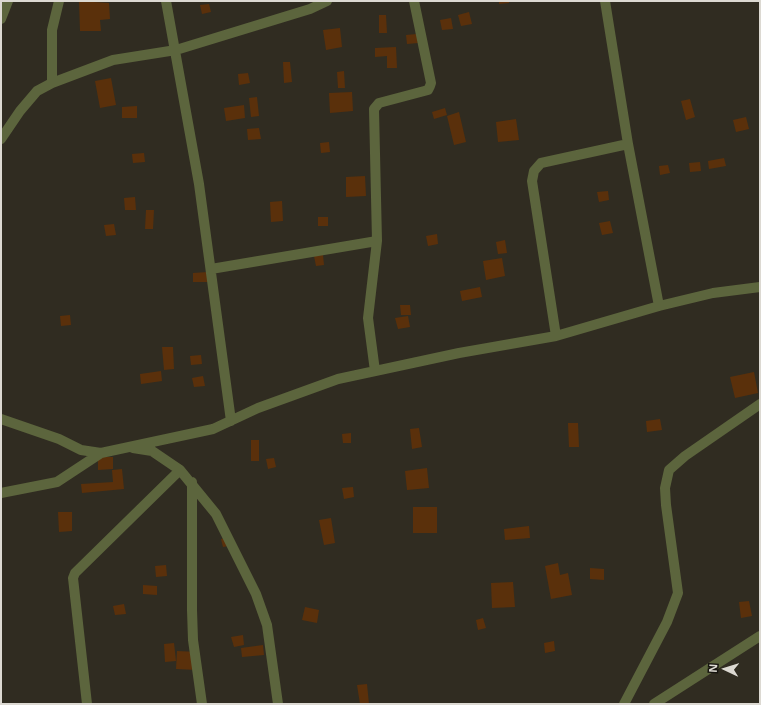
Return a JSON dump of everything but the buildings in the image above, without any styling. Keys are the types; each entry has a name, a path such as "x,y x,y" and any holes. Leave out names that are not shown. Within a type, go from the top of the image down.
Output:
{"street":[{"path":"1,19 8,1"},
{"path":"52,83 52,30 59,1"},
{"path":"166,1 176,50 211,269 231,420"},
{"path":"1,139 37,91 52,83 112,60 176,50 309,5 327,1"},
{"path":"375,371 368,318 377,241 374,109 379,103 428,90 431,82 414,1"},
{"path":"605,1 628,144 659,306"},
{"path":"556,336 532,181 534,171 541,163 628,144"},
{"path":"211,269 377,241"},
{"path":"1,493 39,487 57,482 101,454 128,446 213,429 258,408 338,379 503,344 556,336 659,306 713,293 760,287"},
{"path":"624,704 667,622 678,593 666,506 665,488 669,470 685,456 760,404"},
{"path":"1,419 59,439 81,450 101,454"},
{"path":"128,446 152,451 180,470 192,482 216,514 256,594 267,625 278,704"},
{"path":"87,704 72,578 75,573 180,470"},
{"path":"192,482 192,610 202,704"},
{"path":"654,704 732,652 760,636"}]}
